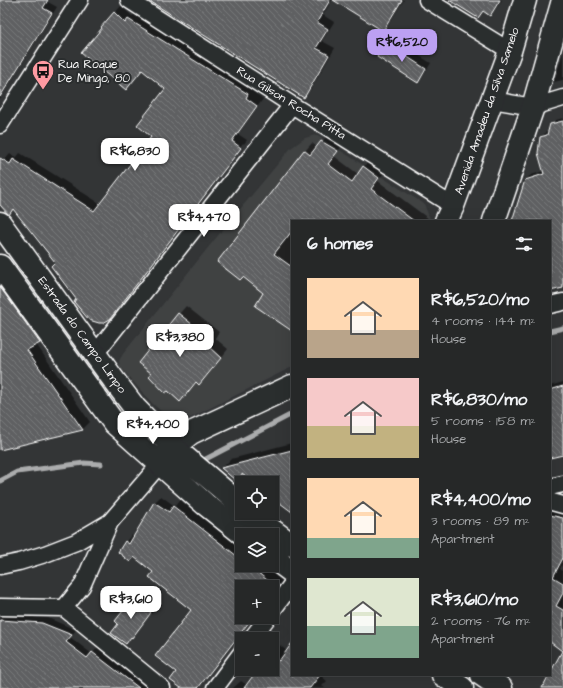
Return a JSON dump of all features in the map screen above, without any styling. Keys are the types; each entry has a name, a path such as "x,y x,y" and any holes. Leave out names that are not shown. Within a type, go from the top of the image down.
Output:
{"main road":[{"name":"Avenida Amadeu da Silva Samelo","path":"450,213 510,51 525,0"},
{"path":"494,220 533,107 563,0"},
{"name":"Estrada do Campo Limpo","path":"0,223 135,408 173,447 235,500"},
{"path":"0,266 114,424 205,504 235,528"},
{"path":"160,464 173,447 191,433 291,386"},
{"path":"260,520 291,544"},
{"path":"279,562 291,571"},
{"path":"444,676 462,688"},
{"path":"483,676 501,688"}],"street":[{"path":"0,125 80,0"},
{"name":"Rua Gilson Rocha Pitta","path":"129,0 292,105 450,213"},
{"path":"427,0 510,51"},
{"path":"492,100 533,107 563,98"},
{"path":"95,354 292,105"},
{"path":"551,305 563,302"},
{"path":"64,608 82,586 110,522 160,464"},
{"path":"551,487 563,484"},
{"path":"551,502 563,505"},
{"path":"0,566 39,556 76,542 110,522"},
{"path":"279,602 291,585"},
{"path":"0,607 64,608 162,688"},
{"path":"256,632 263,624"},
{"path":"215,688 235,661"}],"shaded area":[{"path":"316,135 424,204 430,220 291,220 291,368 188,419 179,420 169,418 152,403 120,367 119,361 211,244 291,148 305,138"}],"building":[{"path":"0,0 48,0 43,8 52,13 0,97"},
{"path":"148,0 330,0 317,22 328,29 316,48 329,55 304,98"},
{"path":"333,0 402,0 383,31"},
{"path":"449,0 500,0 490,16 483,11 478,18"},
{"path":"114,12 125,23 128,19 248,94 246,98 257,106 232,141 241,148 110,319 103,323 99,323 89,320 74,302 76,299 51,266 55,262 13,209 9,215 0,205 0,158 10,164 13,159 94,211 151,137 137,125 165,89 142,70 126,90 81,53"},
{"path":"386,43 426,69 418,83 377,57"},
{"path":"563,121 563,288 551,291 551,220 512,220 525,180 544,174 538,153 540,137 547,135 550,124"},
{"path":"321,141 338,151 328,164 352,182 363,166 379,178 371,189 413,220 291,220 291,232 274,254 291,266 291,330 255,306 263,293 243,277 240,280 217,262 304,150 310,155"},
{"path":"0,287 40,343 27,350 83,430 0,450"},
{"path":"178,313 212,340 208,346 221,358 199,385 196,382 180,402 168,391 165,393 149,376 151,373 138,363"},
{"path":"563,386 563,455 551,458 551,390"},
{"path":"291,450 291,511 279,502 279,476 245,476 242,474 242,476 235,476 235,480 221,468"},
{"path":"154,502 169,512 173,506 235,555 235,572 257,572 267,580 235,580 235,624 248,624 241,632 235,632 235,640 198,688 181,688 170,680 176,672 155,656 191,610 149,577 153,572 134,557 130,562 118,552 125,541 129,544"},
{"path":"551,515 563,518 563,558 553,577 563,583 563,593 556,606 563,610 563,688 542,688 548,676 551,676 551,671 562,651 551,643"},
{"path":"134,597 151,611 126,644 111,633 118,624 115,621"},
{"path":"0,620 42,623 72,635 66,642 87,658 92,652 139,688 0,688"},
{"path":"291,644 291,676 319,676 310,688 244,688 253,676 279,676 279,661"}],"waterway":[{"path":"551,331 563,328"},
{"path":"202,461 291,415"},
{"path":"0,481 17,472 84,463 101,464"}],"place":[{"name":"Rua Roque De Mingo, 80","path":"43,90"}]}
